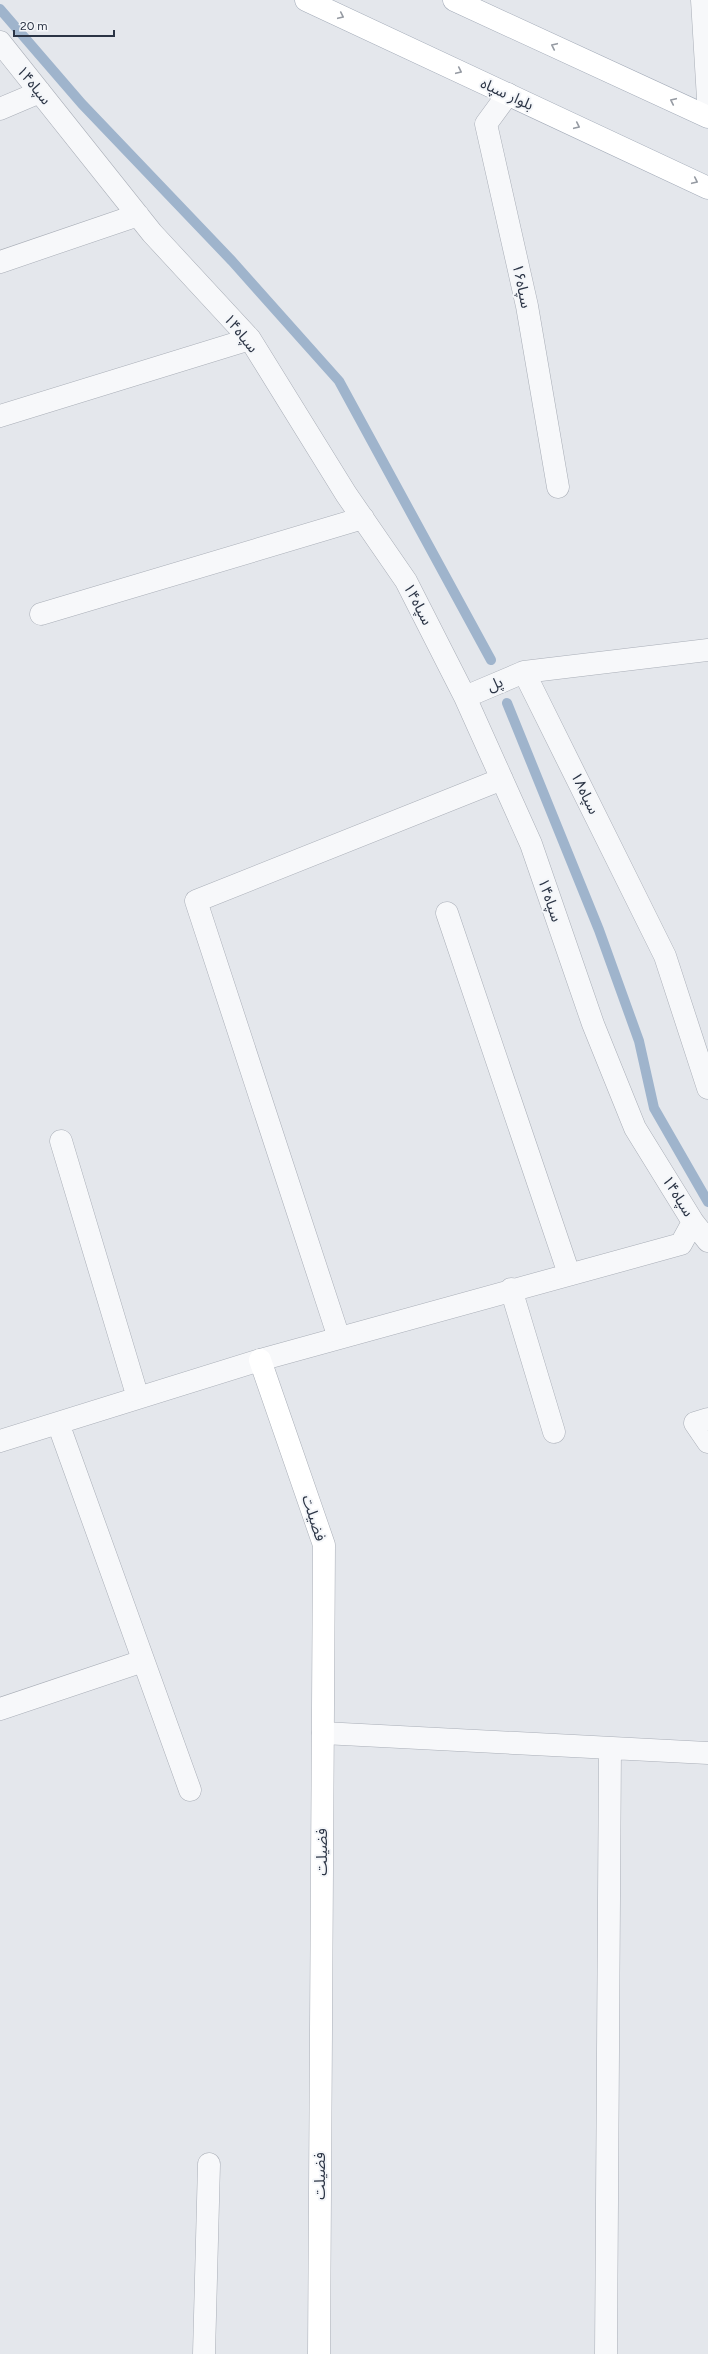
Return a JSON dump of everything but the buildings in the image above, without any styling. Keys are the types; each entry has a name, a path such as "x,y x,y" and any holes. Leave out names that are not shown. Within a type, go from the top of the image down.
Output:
{"street":[{"name":"بلوار سپاه","path":"306,0 708,188"},
{"path":"454,0 708,117"},
{"path":"702,0 708,99"},
{"name":"سپاه۱۴","path":"0,42 138,215 250,340 363,518 406,580 465,697 531,844 593,1024 635,1128 693,1222 708,1241"},
{"path":"0,108 40,92"},
{"name":"سپاه۱۶","path":"508,94 486,124 527,306 558,487"},
{"path":"0,262 138,215"},
{"path":"0,416 250,340"},
{"path":"41,614 363,518"},
{"path":"524,672 708,650"},
{"name":"پل","path":"465,697 524,672"},
{"name":"سپاه۱۸","path":"524,672 665,956 708,1088"},
{"path":"339,1338 196,901 502,779"},
{"path":"447,913 569,1274"},
{"path":"61,1141 138,1398"},
{"path":"0,1441 260,1360 681,1244 693,1222"},
{"path":"511,1290 554,1432"},
{"name":"فضیلت","path":"260,1360 324,1545 319,2354"},
{"path":"702,1421 708,1442"},
{"path":"58,1423 190,1790"},
{"path":"0,1709 143,1661"},
{"path":"323,1733 708,1753"},
{"path":"606,2354 610,1748"},
{"path":"204,2354 209,2164"}],"waterway":[{"path":"0,9 82,104 232,261 339,381 491,660"},
{"path":"507,703 599,930 639,1041 654,1108 708,1202"}]}
